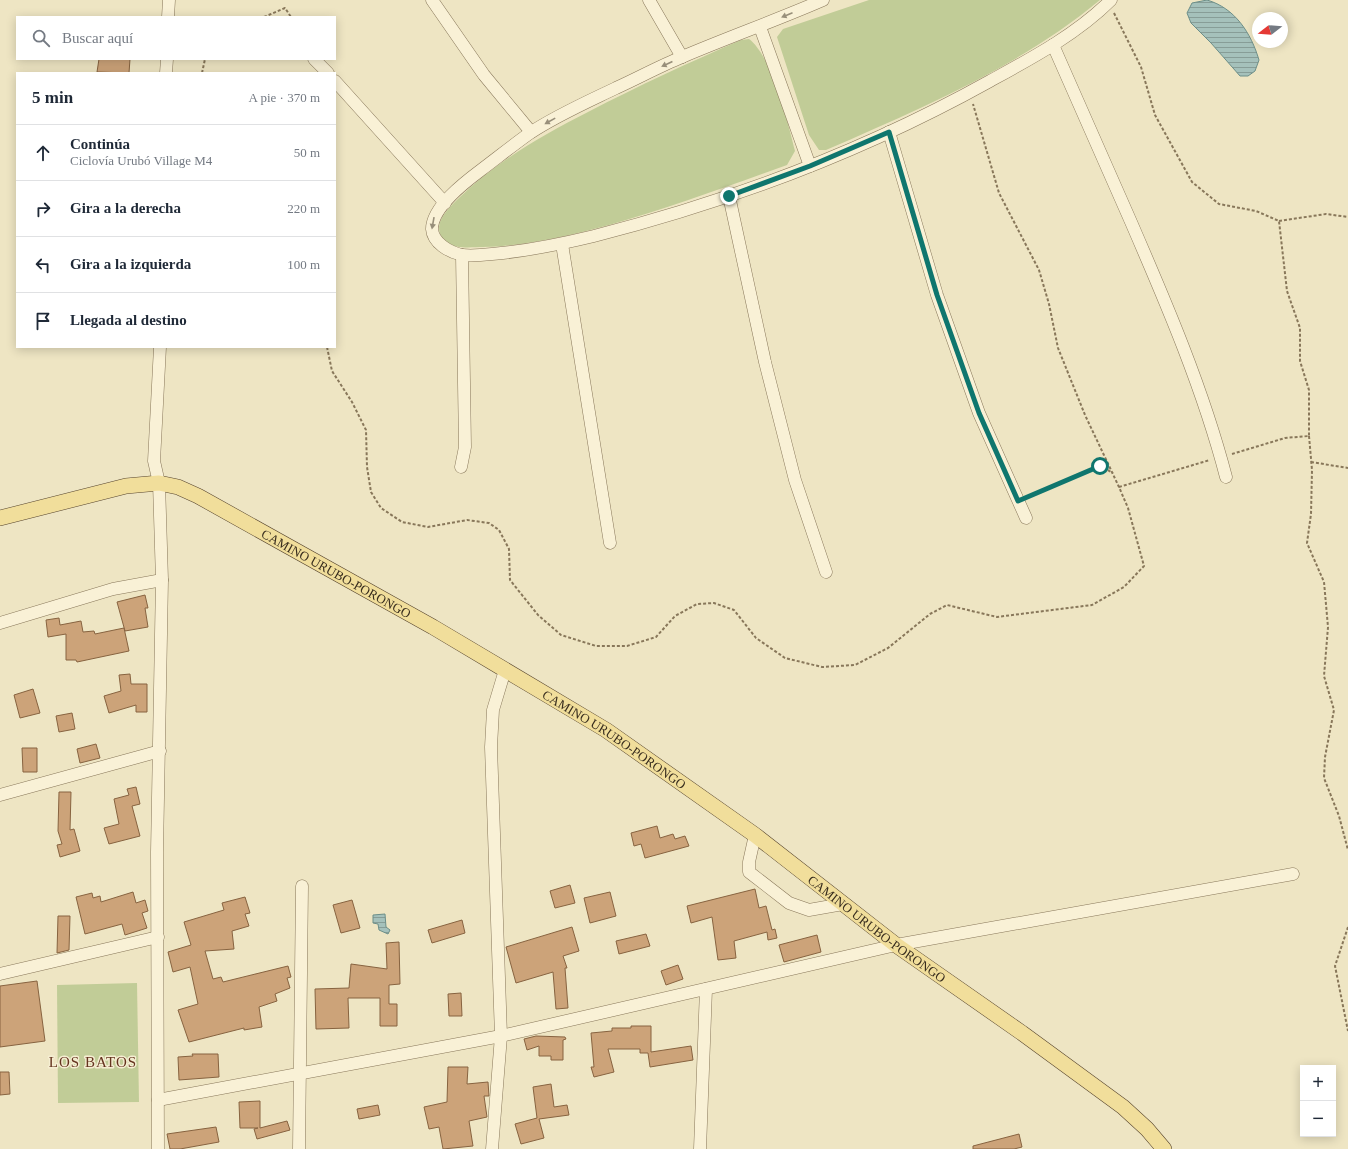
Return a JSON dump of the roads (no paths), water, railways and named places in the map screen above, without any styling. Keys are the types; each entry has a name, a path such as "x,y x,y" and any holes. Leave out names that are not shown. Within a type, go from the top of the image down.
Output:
{"main road":[{"name":"CAMINO URUBO-PORONGO","path":"0,518 126,486 159,483 178,487 198,496 433,627 606,730 755,835 896,945 1022,1033 1123,1107 1147,1129 1164,1149"}],"street":[{"path":"168,16 169,0"},
{"path":"432,0 484,75 531,132"},
{"path":"649,0 682,57"},
{"path":"823,0 760,27 682,57 575,108 531,132 465,182 445,203 435,216 432,231 438,243 446,249 462,255 515,252 562,244 646,222 729,196 810,166 889,132 959,98 1053,45 1110,1"},
{"path":"760,27 810,166"},
{"path":"1053,45 1160,288 1183,347 1221,457 1226,477"},
{"path":"166,72 167,60"},
{"path":"315,60 327,72"},
{"path":"336,82 445,203"},
{"path":"889,132 937,295 979,413 1026,518"},
{"path":"729,196 765,362 795,480 826,572"},
{"path":"562,244 610,543"},
{"path":"461,467 465,447 462,255"},
{"path":"158,1149 157,852 162,580 159,483 154,461 160,348"},
{"path":"0,623 113,590 162,580"},
{"path":"492,1149 501,1036 491,747 493,710 505,670"},
{"path":"0,795 160,751"},
{"path":"755,835 749,862 749,872 789,903 809,910 843,904"},
{"path":"158,1100 299,1075 501,1036 896,945 1293,874"},
{"path":"300,1149 299,1075 302,886"},
{"path":"0,974 158,937"},
{"path":"700,1149 706,989"}],"water":[{"path":"1207,0 1226,9 1234,15 1251,40 1252,48 1255,48 1256,50 1259,60 1255,71 1248,76 1240,76 1191,23 1187,13 1192,3"},
{"path":"385,914 386,927 390,930 388,934 379,930 378,924 373,923 373,915"}],"district":[{"name":"LOS BATOS","path":"93,1062"}]}
